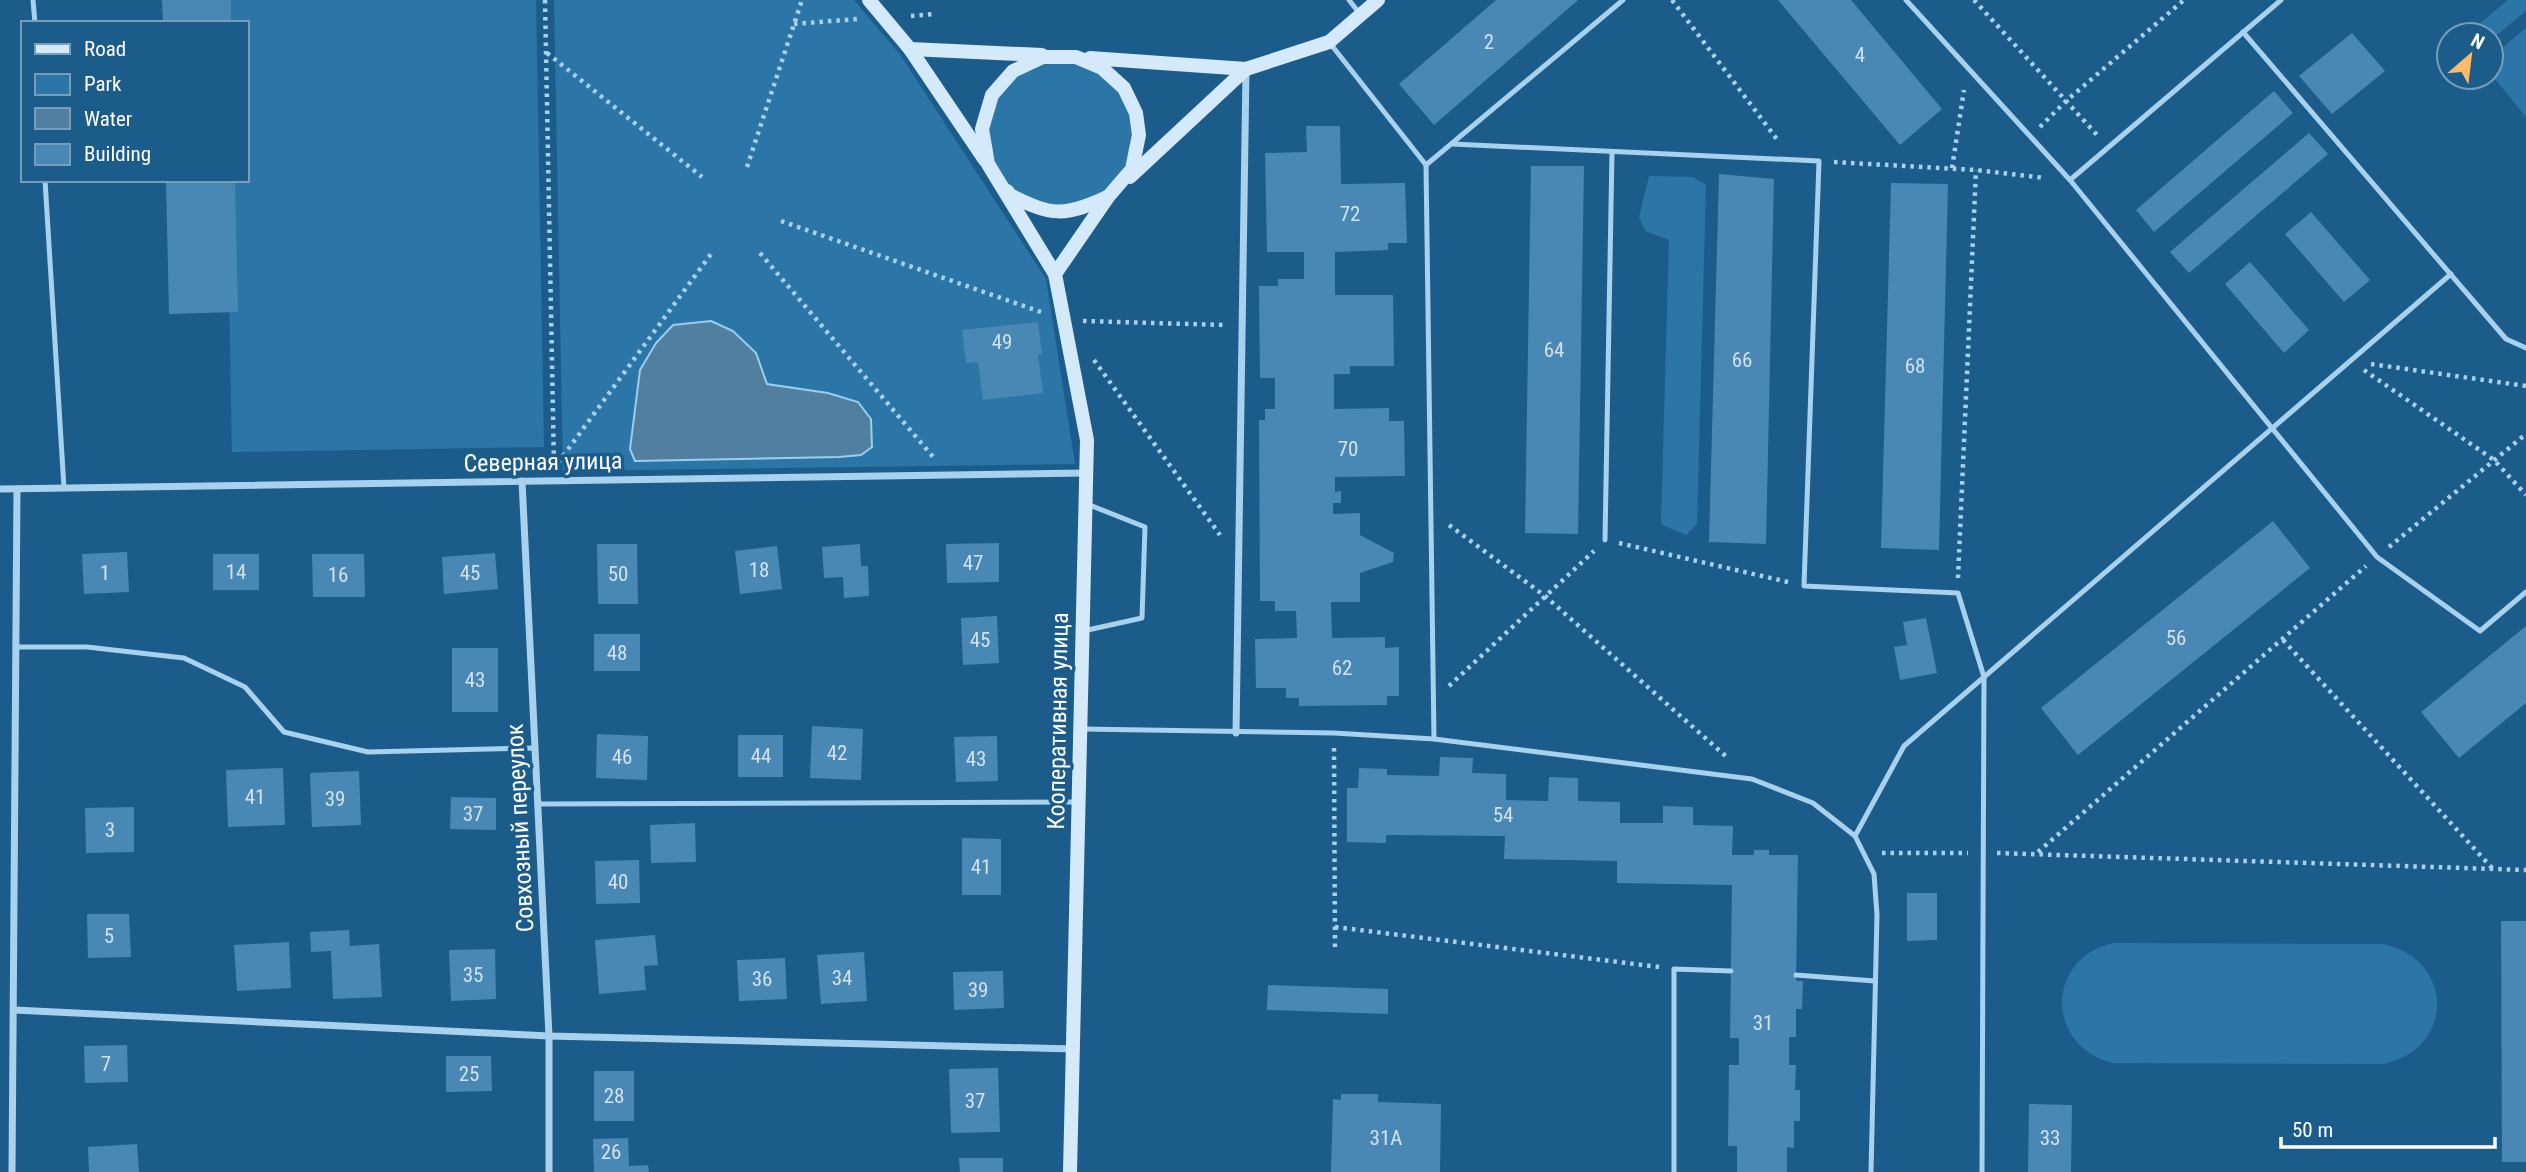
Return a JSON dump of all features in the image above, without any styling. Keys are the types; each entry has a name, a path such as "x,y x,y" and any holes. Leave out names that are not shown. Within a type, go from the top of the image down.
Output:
{"main road":[{"path":"869,0 910,49 1010,195 1040,210 1081,210 1108,197 1246,69"},
{"path":"910,49 1246,69 1329,42 1378,0"},
{"path":"1043,57 1076,57 1102,68 1124,88 1136,113 1139,135 1132,169 1108,197 1055,274 988,164 982,129 992,95 1013,71 1043,57"},
{"name":"Кооперативная улица","path":"1055,274 1087,440 1070,1172"}],"street":[{"path":"1236,733 1246,69"},
{"name":"Северная улица","path":"0,489 1086,473"},
{"name":"Совхозный переулок","path":"522,481 549,1036 549,1172"},
{"path":"12,1172 17,489"},
{"path":"14,1010 549,1036 1073,1049"}],"lane":[{"path":"33,0 35,21"},
{"path":"1349,0 1361,15"},
{"path":"1426,165 1623,0"},
{"path":"1906,0 2070,180 2376,557 2480,631 2526,592"},
{"path":"2070,180 2281,0"},
{"path":"2243,32 2506,339 2526,348"},
{"path":"1329,42 1426,165 1434,739"},
{"path":"1452,144 1819,161 1804,586 1958,593 1984,677 1982,1172"},
{"path":"1605,540 1612,152"},
{"path":"45,182 64,488"},
{"path":"1855,836 1904,746 2451,274"},
{"path":"1083,631 1142,618 1145,527 1086,503"},
{"path":"16,647 87,647 184,658 245,687 284,732 368,752 535,748"},
{"path":"1082,729 1334,733 1434,739 1752,779 1813,803 1855,836 1874,874 1877,915 1871,1172"},
{"path":"538,804 1080,802"},
{"path":"1674,1172 1674,969 1731,971"},
{"path":"1796,975 1875,981"}],"path":[{"path":"545,0 554,469 711,254"},
{"path":"747,166 802,0"},
{"path":"1672,0 1793,159"},
{"path":"1974,0 2109,148"},
{"path":"2030,136 2066,101 2184,0"},
{"path":"546,52 702,177"},
{"path":"1952,169 1968,68"},
{"path":"1819,161 1976,170 2070,180"},
{"path":"1958,593 1976,170"},
{"path":"781,221 1064,320 1243,326"},
{"path":"760,253 948,475"},
{"path":"1088,353 1240,562"},
{"path":"2351,361 2526,386"},
{"path":"2351,361 2494,460 2526,495"},
{"path":"2037,853 2376,557 2526,434"},
{"path":"1431,512 1545,596 1752,779"},
{"path":"1433,701 1605,540 1804,586"},
{"path":"2283,640 2493,869"},
{"path":"1334,733 1335,948"},
{"path":"1863,853 2037,853 2526,870"},
{"path":"1335,927 1674,969"}],"green space":[{"path":"224,0 536,0 544,447 232,452 227,182 248,182 248,21 224,21"},
{"path":"554,0 854,0 901,56 1046,279 1075,464 563,471"},
{"path":"2508,0 2526,0 2526,11 2505,28 2505,21 2483,21"},
{"path":"2526,28 2526,117 2505,91 2505,45"},
{"path":"1060,62 1088,67 1111,83 1127,106 1132,134 1127,162 1111,185 1088,201 1060,206 1032,201 1009,185 993,162 988,134 993,106 1009,83 1032,67"},
{"path":"1649,176 1693,177 1706,185 1697,524 1686,535 1661,524 1669,240 1645,231 1639,217"},
{"path":"2114,943 2384,944 2407,953 2424,968 2434,985 2437,1005 2434,1024 2424,1041 2407,1055 2383,1064 2113,1063 2091,1054 2075,1039 2065,1022 2062,1002 2065,983 2075,965 2091,952"}],"water":[{"path":"711,321 733,331 756,353 767,384 828,393 858,402 871,419 872,447 861,455 839,457 635,461 630,449 640,370 656,343 673,325"}],"building":[{"path":"162,0 231,0 231,21 163,21"},
{"path":"1496,0 1578,0 1434,125 1399,84"},
{"path":"1778,0 1851,0 1942,109 1900,145"},
{"path":"2352,33 2385,71 2332,114 2299,76"},
{"path":"2274,91 2293,113 2154,232 2136,210"},
{"path":"1306,126 1340,126 1341,184 1405,183 1407,243 1388,243 1388,250 1335,252 1335,295 1393,295 1394,366 1350,366 1350,374 1334,374 1334,409 1389,408 1389,421 1404,421 1405,476 1335,477 1335,492 1341,491 1341,503 1333,503 1333,514 1360,513 1360,535 1394,553 1393,562 1360,573 1360,602 1331,602 1332,638 1385,637 1385,648 1399,647 1399,696 1387,696 1387,705 1299,706 1299,698 1286,698 1286,688 1256,688 1255,639 1297,638 1296,611 1275,611 1275,601 1260,601 1259,420 1265,420 1265,409 1275,409 1275,378 1260,378 1259,286 1278,286 1278,279 1304,279 1304,252 1267,252 1265,153 1307,152"},
{"path":"2309,133 2328,154 2189,273 2170,252"},
{"path":"1531,166 1584,166 1578,534 1525,533"},
{"path":"1719,174 1774,179 1766,544 1709,542"},
{"path":"166,182 235,182 238,312 169,314"},
{"path":"1891,183 1948,184 1939,550 1881,548"},
{"path":"2311,212 2370,280 2344,302 2285,234"},
{"path":"2250,262 2309,330 2284,353 2225,284"},
{"path":"1038,322 1042,354 1038,355 1043,393 983,400 978,362 966,363 962,330"},
{"path":"2273,521 2310,568 2078,755 2041,708"},
{"path":"999,543 999,582 947,583 946,544"},
{"path":"597,544 637,544 638,604 598,604"},
{"path":"860,544 861,566 868,566 869,596 844,598 843,577 824,578 822,547"},
{"path":"777,546 782,589 740,594 735,551"},
{"path":"127,552 129,592 84,594 82,554"},
{"path":"495,553 498,589 444,594 442,557"},
{"path":"213,554 259,554 259,590 213,590"},
{"path":"312,554 364,554 365,597 313,597"},
{"path":"997,616 999,663 963,665 961,618"},
{"path":"1926,618 1937,673 1900,680 1894,647 1907,645 1903,622"},
{"path":"2526,626 2526,703 2459,758 2421,712"},
{"path":"594,634 640,634 640,671 594,671"},
{"path":"452,648 498,648 498,712 452,712"},
{"path":"812,726 863,729 861,780 810,778"},
{"path":"597,734 648,736 647,780 596,778"},
{"path":"738,735 783,735 783,777 738,777"},
{"path":"997,736 998,781 956,782 954,737"},
{"path":"1440,757 1473,758 1472,773 1506,774 1506,800 1548,801 1549,777 1578,778 1578,801 1620,802 1620,823 1663,823 1663,806 1693,807 1693,825 1733,826 1732,855 1754,855 1754,850 1769,850 1769,855 1798,855 1796,981 1803,981 1802,1009 1796,1009 1796,1037 1789,1037 1789,1065 1796,1065 1795,1090 1800,1090 1800,1121 1794,1121 1794,1148 1787,1147 1787,1172 1737,1172 1737,1146 1728,1146 1729,1065 1739,1065 1739,1038 1730,1038 1732,885 1617,883 1617,861 1504,859 1505,836 1386,835 1386,843 1347,842 1347,788 1358,788 1359,768 1387,769 1387,775 1439,776"},
{"path":"283,768 285,825 228,827 226,770"},
{"path":"359,771 361,825 312,827 310,773"},
{"path":"451,797 496,798 496,830 450,829"},
{"path":"134,807 134,852 86,853 85,808"},
{"path":"695,823 696,862 651,863 650,825"},
{"path":"962,838 1001,839 1001,895 962,895"},
{"path":"639,860 640,903 596,904 595,861"},
{"path":"1907,893 1937,893 1937,940 1907,941"},
{"path":"87,914 129,914 131,957 88,958"},
{"path":"2501,921 2526,921 2526,1162 2502,1162"},
{"path":"349,930 350,946 379,944 382,997 333,999 331,951 311,952 310,932"},
{"path":"655,935 658,965 644,966 646,990 599,994 595,940"},
{"path":"289,942 291,988 237,991 234,945"},
{"path":"495,949 496,999 451,1001 449,950"},
{"path":"864,952 867,1001 821,1004 817,955"},
{"path":"785,958 787,999 739,1001 737,960"},
{"path":"1003,971 1004,1008 954,1010 953,972"},
{"path":"1268,985 1388,989 1388,1014 1267,1010"},
{"path":"127,1045 128,1082 85,1083 84,1046"},
{"path":"446,1056 491,1056 492,1091 446,1092"},
{"path":"998,1068 1000,1132 951,1133 949,1069"},
{"path":"594,1071 634,1071 634,1121 594,1121"},
{"path":"1341,1094 1378,1094 1378,1102 1441,1104 1440,1172 1331,1172 1333,1099 1341,1100"},
{"path":"2029,1104 2072,1105 2071,1172 2028,1172"},
{"path":"628,1138 629,1166 648,1165 649,1172 594,1172 593,1139"},
{"path":"137,1144 139,1172 89,1172 88,1147"},
{"path":"959,1158 1003,1158 1003,1172 960,1172"}]}
